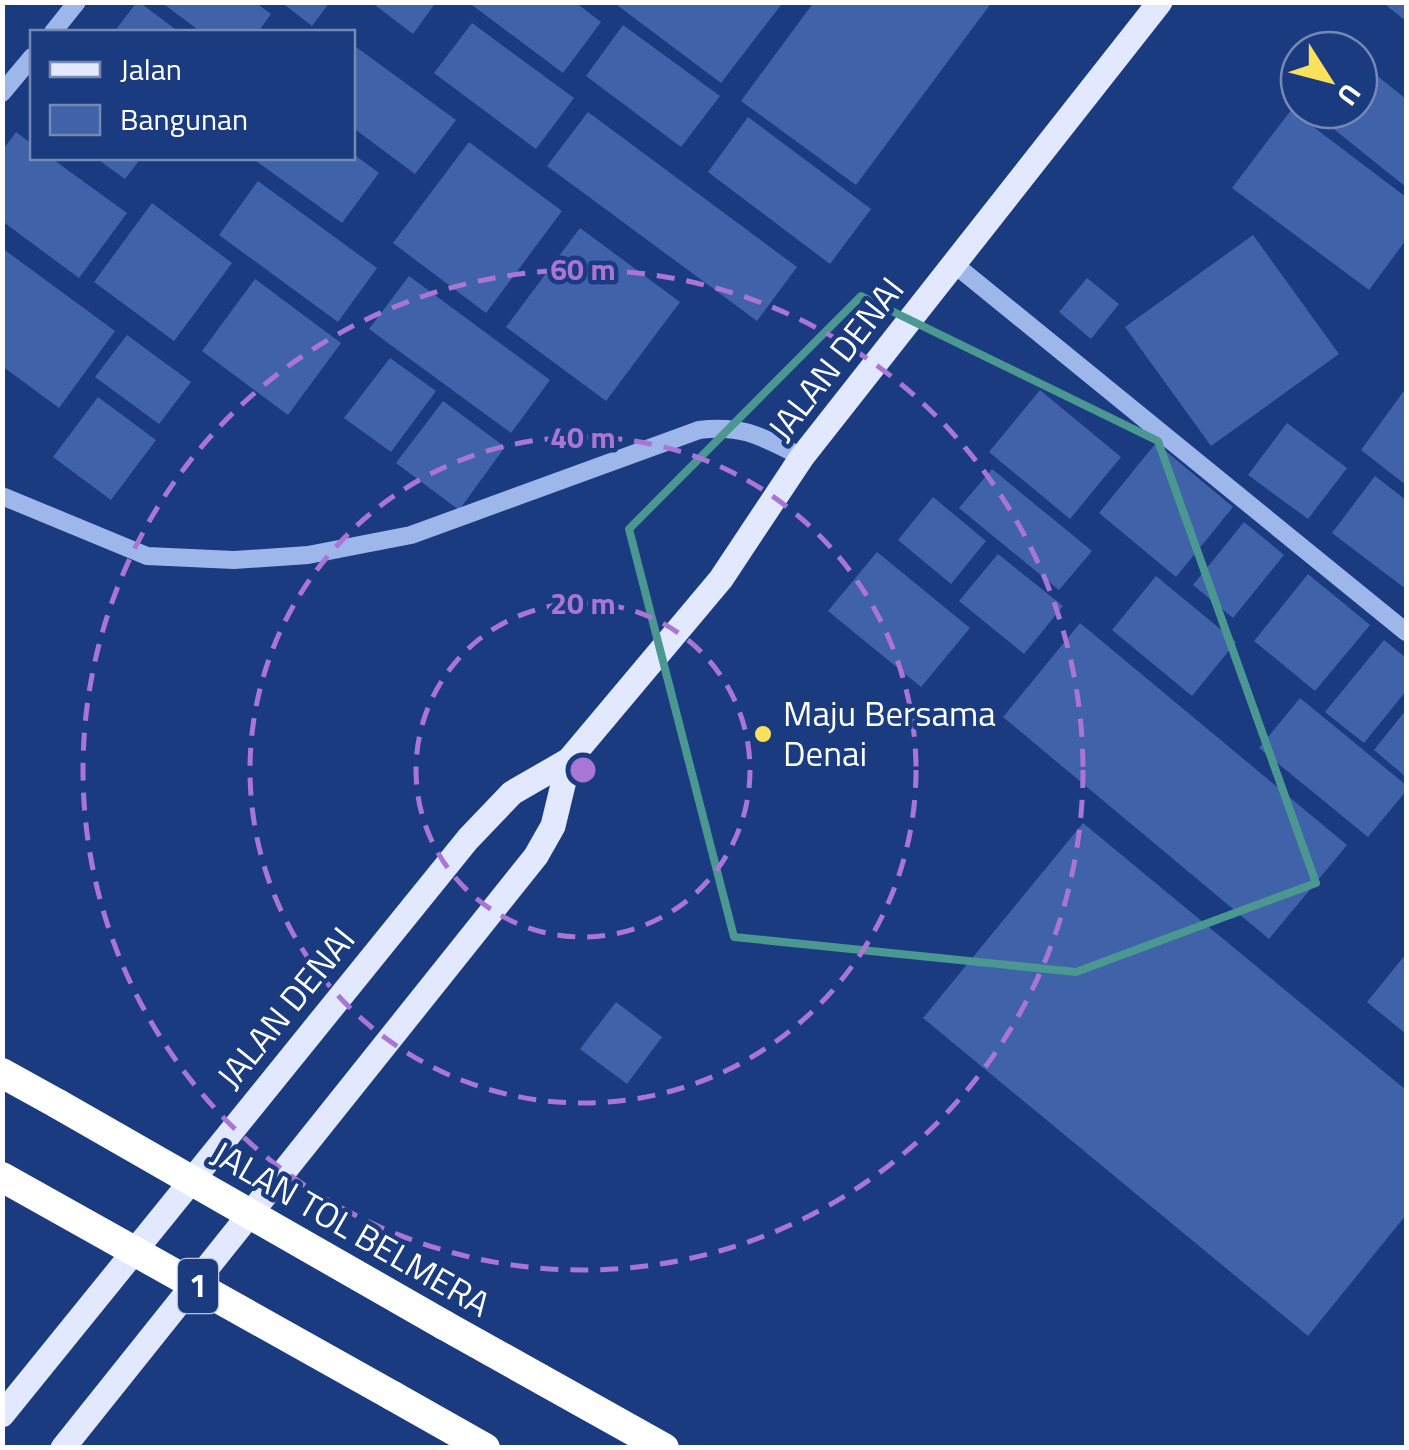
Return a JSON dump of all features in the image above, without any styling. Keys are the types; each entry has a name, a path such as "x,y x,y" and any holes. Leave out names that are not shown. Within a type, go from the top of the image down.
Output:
{"highway":[{"name":"JALAN TOL BELMERA","path":"2,1074 664,1448"},
{"name":"1","path":"2,1176 485,1448"}],"main road":[{"name":"JALAN DENAI","path":"2,1415 468,839 512,793 569,760 721,579 802,457 1160,2"},
{"name":"JALAN DENAI","path":"63,1448 536,856 552,826 569,760"}],"street":[{"path":"54,30 78,2"},
{"path":"2,93 30,59"},
{"path":"954,264 1406,632"},
{"path":"2,496 146,556 234,560 308,555 411,535 699,430 727,426 753,433 802,457"}],"highlighted area":[{"path":"861,296 1158,441 1316,883 1076,972 734,937 629,529"}],"building":[{"path":"139,2 176,30 116,30"},
{"path":"161,2 255,2 271,14 259,30 198,30"},
{"path":"281,2 330,2 312,26"},
{"path":"371,2 436,2 413,34"},
{"path":"468,2 575,2 601,22 563,73"},
{"path":"613,2 778,2 781,5 721,83"},
{"path":"814,2 992,2 856,185 741,101"},
{"path":"1382,2 1406,2 1406,21"},
{"path":"472,23 574,98 536,149 434,73"},
{"path":"623,25 720,96 681,147 586,76"},
{"path":"355,46 456,120 415,174 355,129"},
{"path":"1379,77 1406,99 1406,187 1335,130 1379,130"},
{"path":"588,112 797,267 757,321 547,166"},
{"path":"748,117 871,209 830,264 708,172"},
{"path":"1279,126 1279,130 1317,130 1406,197 1406,240 1369,290 1232,188"},
{"path":"16,132 30,142 30,160 54,160 127,213 79,278 2,221 2,151"},
{"path":"469,142 562,211 486,313 393,243"},
{"path":"355,155 379,173 342,223 255,160 355,160"},
{"path":"99,160 139,160 125,179"},
{"path":"258,181 377,268 338,322 219,235"},
{"path":"152,203 232,263 174,341 94,282"},
{"path":"580,228 680,302 606,401 506,327"},
{"path":"1253,235 1339,354 1211,446 1125,327"},
{"path":"2,248 115,331 59,408 2,366"},
{"path":"409,276 550,380 511,433 369,329"},
{"path":"1087,278 1119,304 1091,339 1059,312"},
{"path":"255,279 341,343 288,415 202,351"},
{"path":"127,335 191,382 159,424 95,377"},
{"path":"390,358 436,391 391,452 344,418"},
{"path":"1406,388 1406,485 1361,450"},
{"path":"1040,390 1121,457 1070,519 989,452"},
{"path":"98,397 156,440 111,500 53,457"},
{"path":"443,401 505,447 459,510 396,463"},
{"path":"1287,423 1347,468 1308,519 1248,475"},
{"path":"1156,443 1233,507 1176,577 1099,513"},
{"path":"992,469 1092,551 1059,590 959,508"},
{"path":"1375,476 1406,500 1406,589 1332,533"},
{"path":"933,497 986,541 951,584 898,540"},
{"path":"1244,522 1284,555 1233,618 1193,585"},
{"path":"877,552 970,628 921,687 828,611"},
{"path":"998,554 1063,606 1024,654 959,601"},
{"path":"1308,574 1370,625 1315,691 1254,641"},
{"path":"1156,576 1236,642 1192,696 1112,630"},
{"path":"1080,623 1347,845 1269,939 1003,717"},
{"path":"1384,640 1406,658 1406,691 1364,743 1325,712"},
{"path":"1300,698 1406,785 1406,791 1368,837 1259,748"},
{"path":"1406,710 1406,777 1374,750"},
{"path":"1083,823 1406,1090 1406,1215 1308,1336 923,1018"},
{"path":"1406,954 1406,1034 1367,1002"},
{"path":"616,1002 662,1037 627,1084 580,1049"}],"place":[{"name":"Maju Bersama Denai","path":"763,734"}]}
